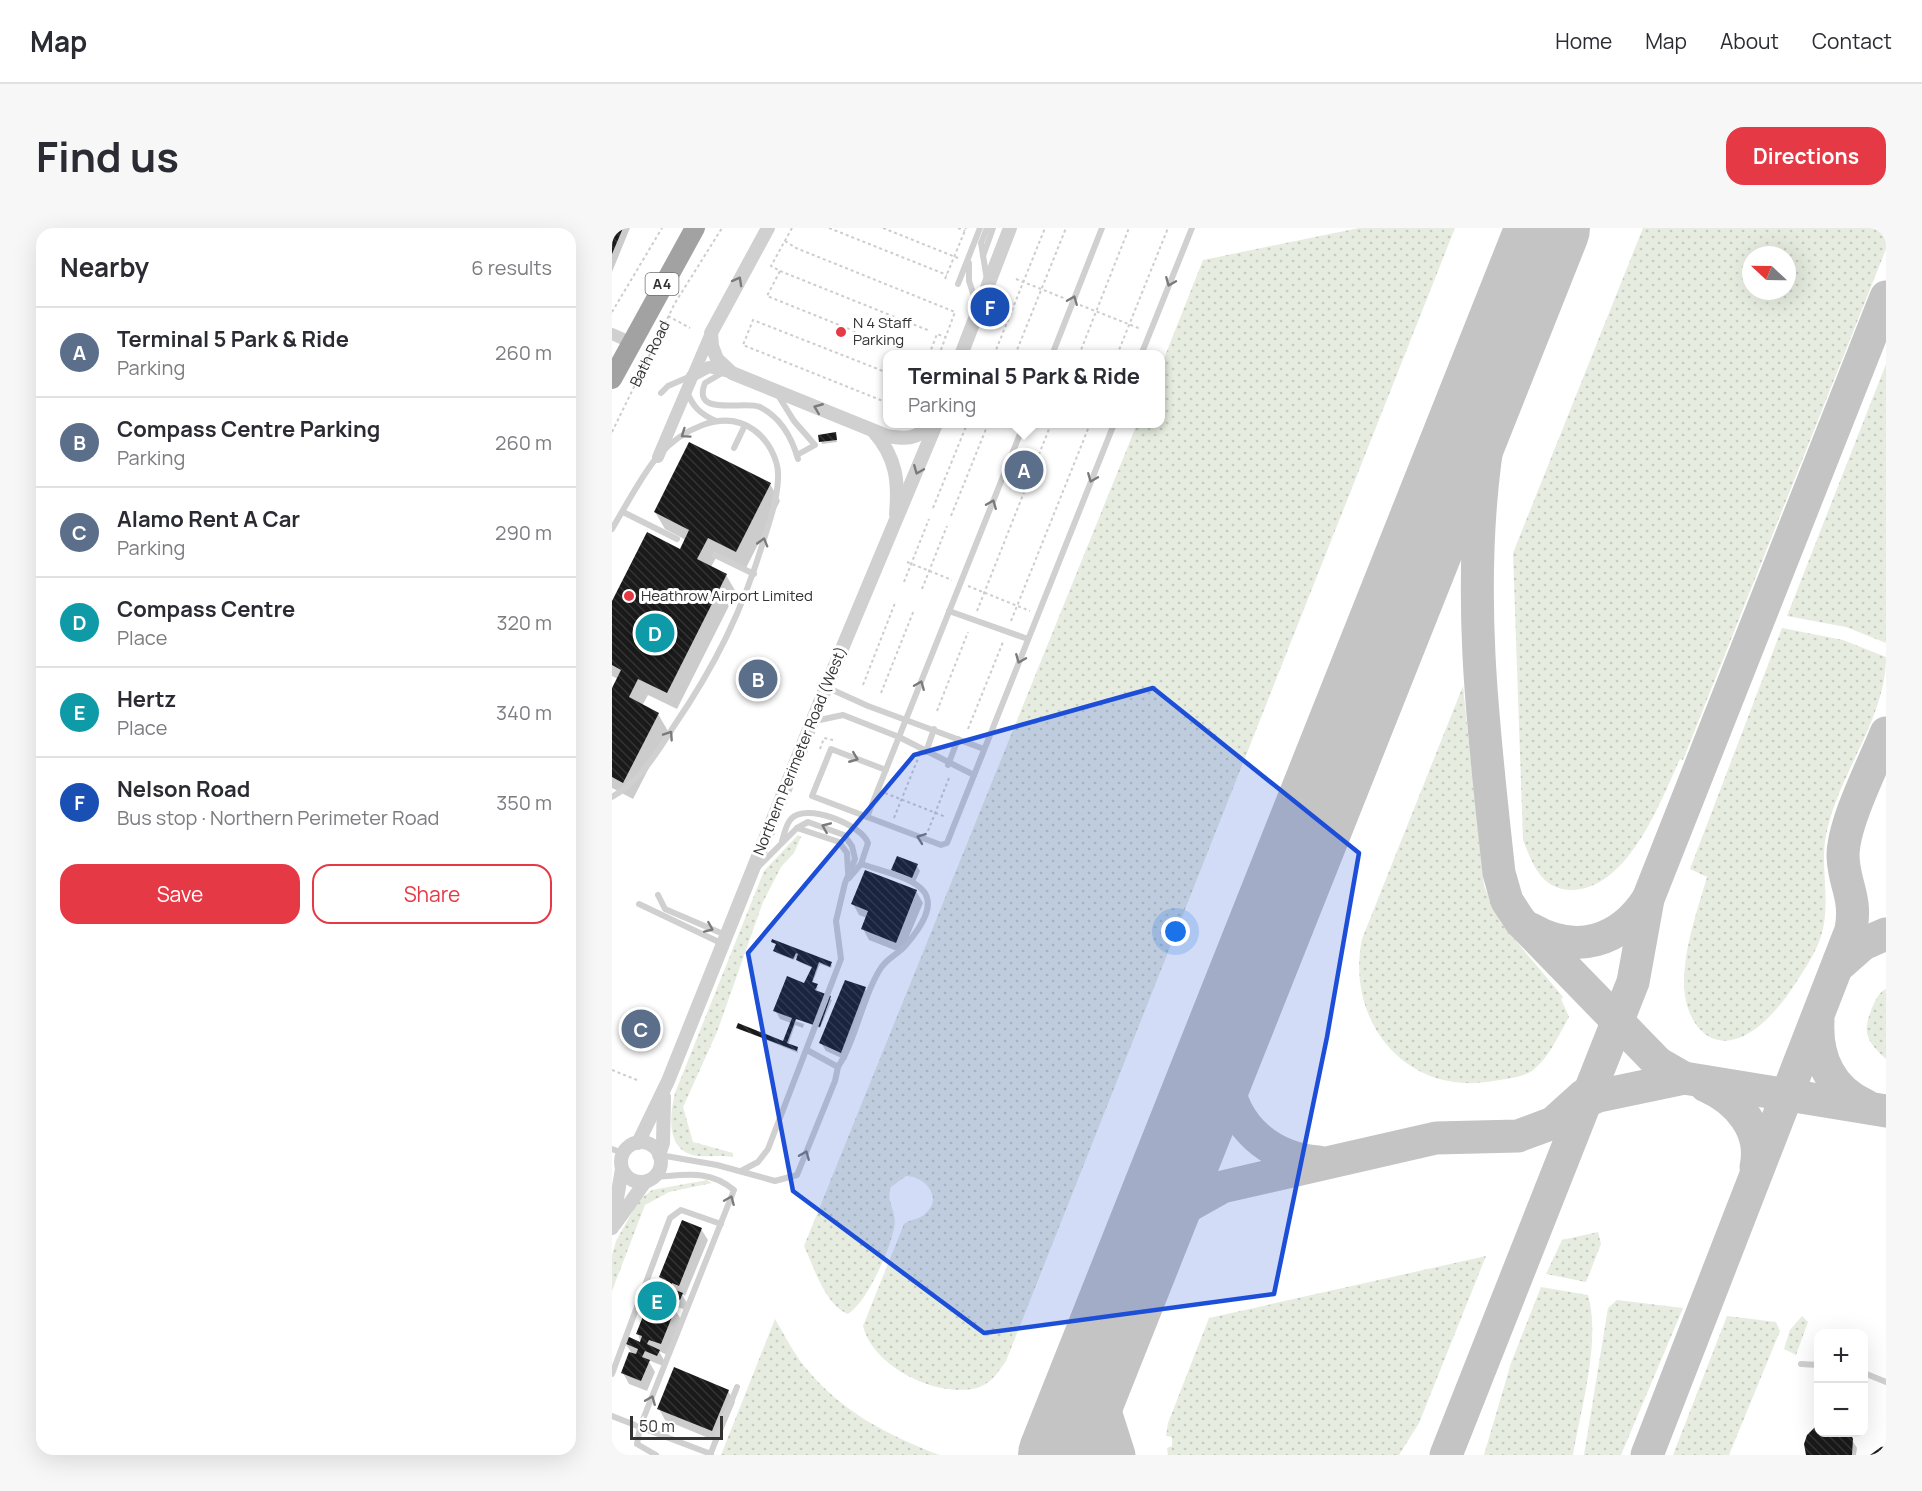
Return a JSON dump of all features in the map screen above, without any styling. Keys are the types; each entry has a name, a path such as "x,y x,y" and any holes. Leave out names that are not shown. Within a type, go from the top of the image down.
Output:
{"highway":[{"name":"Bath Road","path":"612,379 621,338 695,228"}],"street":[{"path":"658,457 711,333 768,228"},
{"path":"963,350 1011,228"},
{"path":"711,333 712,346 717,359 732,373"},
{"path":"692,376 709,367 732,373 873,430 908,439 924,432 927,428"},
{"name":"Northern Perimeter Road (West)","path":"638,1143 668,1081 896,514 905,502 934,428"},
{"path":"873,430 891,456 895,468 898,491 896,514"},
{"name":"Northern Perimeter Road (West)","path":"659,1155 668,1081"},
{"path":"638,1143 648,1144 659,1155 660,1165 612,1228 622,1169 618,1151 638,1143"},
{"path":"622,1169 631,1180 650,1179"}],"lane":[{"path":"958,284 980,228"},
{"path":"987,228 981,243 988,284"},
{"path":"983,257 993,228"},
{"path":"1054,350 1102,228"},
{"path":"1144,350 1192,228"},
{"path":"969,256 969,281 978,309"},
{"path":"732,373 715,376 708,380 703,392 706,401 716,407 748,403 769,412 788,435 797,457 815,445 794,421 776,391"},
{"path":"661,393 668,386 692,376"},
{"path":"612,797 634,782 698,690 725,644 754,574 778,477 770,449 756,431 745,425 716,421 698,411 691,403 686,388"},
{"path":"612,529 658,457 685,434 716,421"},
{"path":"734,448 745,425"},
{"path":"867,817 1022,428"},
{"path":"886,771 831,749 812,796 941,845 947,843 1112,428"},
{"path":"623,512 677,539"},
{"path":"715,555 754,574"},
{"path":"949,611 1028,639"},
{"path":"826,687 984,749"},
{"path":"812,723 843,715 899,737 922,753 974,776"},
{"path":"922,753 934,729"},
{"path":"948,765 958,739"},
{"path":"781,844 790,819 803,812 821,814 865,835 868,843 861,864 847,879"},
{"path":"741,1171 758,1162 768,1149 841,959 836,921 855,859 852,846 844,835 808,822 797,828 752,872"},
{"path":"659,1155 775,1180 797,1175 835,1081 838,1068 853,1040 876,975 889,958 903,949 914,935 923,918 926,905 927,895 924,888 906,879 861,864"},
{"path":"658,896 665,909 726,940"},
{"path":"639,904 726,940"},
{"path":"807,1050 838,1068"},
{"path":"650,1179 702,1173 724,1182 734,1190 640,1427 637,1444 656,1455"},
{"path":"612,1374 670,1218 681,1210 721,1224"},
{"path":"1801,1364 1814,1365"},
{"path":"1868,1375 1886,1382"},
{"path":"612,1416 710,1455 737,1387"}],"path":[{"path":"612,312 662,228"},
{"name":"Bath Road","path":"612,432 668,316 722,228"},
{"path":"792,228 771,266 930,331"},
{"path":"829,228 947,274"},
{"path":"883,228 960,259"},
{"path":"958,228 971,233"},
{"path":"996,350 1045,228"},
{"path":"1017,350 1066,228"},
{"path":"1081,350 1129,228"},
{"path":"1119,350 1168,228"},
{"path":"945,279 965,229"},
{"path":"785,241 796,248 955,312 940,350"},
{"path":"780,271 767,296 904,350"},
{"path":"1016,279 1150,333"},
{"path":"668,316 690,328"},
{"path":"883,371 753,320 743,345 883,401"},
{"path":"931,350 937,333 945,337"},
{"path":"933,508 965,428"},
{"path":"951,516 986,428"},
{"path":"977,611 1049,428"},
{"path":"1011,621 1088,428"},
{"path":"904,582 909,563 929,519"},
{"path":"922,589 947,526"},
{"path":"909,563 1038,615"},
{"path":"862,685 895,603"},
{"path":"881,693 914,610"},
{"path":"937,711 968,632"},
{"path":"968,729 1003,642"},
{"path":"894,818 922,753"},
{"path":"927,834 949,778"},
{"path":"878,790 956,821"},
{"path":"612,1070 637,1080"}],"highlighted area":[{"path":"1153,688 1359,853 1327,1037 1274,1294 984,1333 793,1191 748,953 914,755"}],"shaded area":[{"path":"1359,228 1455,228 1006,1361 992,1379 980,1387 964,1390 946,1389 910,1377 894,1367 869,1341 863,1326 904,1224 922,1216 930,1208 933,1201 930,1189 920,1180 906,1176 891,1187 890,1197 895,1222 892,1238 877,1275 863,1299 848,1314 833,1303 827,1294 804,1246 1135,428 1165,428 1165,356 1203,260"},
{"path":"1643,228 1886,228 1886,249 1683,760 1680,759 1639,841 1625,861 1608,876 1590,886 1570,890 1560,889 1545,880 1534,866 1523,840 1513,553"},
{"path":"1886,364 1886,643 1846,627 1787,616"},
{"path":"1782,628 1843,640 1886,657 1884,681 1878,704 1830,817 1824,852 1826,900 1824,924 1816,949 1789,993 1767,1019 1749,1033 1722,1041 1702,1031 1694,1021 1685,997 1686,956 1707,877 1690,869"},
{"path":"1463,686 1484,886 1501,923 1563,997 1561,999 1569,1017 1549,1052 1529,1073 1493,1081 1462,1083 1433,1077 1409,1065 1389,1047 1373,1024 1363,998 1359,969 1362,939"},
{"path":"798,835 801,837 794,853 781,867 763,902 717,1032 683,1107 693,1142 733,1153 733,1157 689,1154 681,1149 672,1133 675,1093 764,871"},
{"path":"1886,989 1886,1059 1870,1042 1867,1024 1879,994"},
{"path":"707,1180 712,1183 669,1192 645,1205 612,1291 612,1255 616,1241 639,1200 652,1190"},
{"path":"1598,1232 1601,1244 1586,1282 1546,1274 1562,1240"},
{"path":"1486,1256 1419,1423 1399,1455 1168,1455 1167,1448 1172,1446 1172,1437 1166,1436 1168,1423 1209,1318"},
{"path":"1541,1287 1588,1295 1591,1313 1591,1353 1573,1455 1484,1455 1511,1363"},
{"path":"1617,1300 1683,1308 1621,1455 1584,1455 1608,1308"},
{"path":"1727,1316 1776,1322 1780,1331 1729,1455 1673,1455"},
{"path":"1802,1316 1808,1322 1796,1355 1784,1349 1790,1330"},
{"path":"775,1319 804,1366 834,1397 882,1430 939,1455 721,1455"}],"building":[{"path":"612,228 623,228 612,254"},
{"path":"836,432 837,440 819,442 818,435"},
{"path":"689,442 771,483 736,552 708,538 697,559 727,574 667,693 638,679 629,697 659,713 623,783 612,777 612,688 621,670 612,665 612,601 647,532 680,549 689,530 654,512"},
{"path":"897,856 918,864 912,878 891,870"},
{"path":"865,870 917,890 896,943 861,929 868,911 851,904"},
{"path":"772,939 832,962 830,967 819,962 812,982 818,984 815,990 831,996 820,1027 796,1019 787,1043 798,1047 797,1051 736,1028 738,1023 783,1041 792,1018 773,1011 787,976 804,983 812,967 796,960 798,954 796,953 793,959 773,951 776,944 771,942"},
{"path":"845,980 866,987 841,1053 819,1043"},
{"path":"682,1220 702,1228 679,1286 672,1283 670,1288 683,1293 680,1300 667,1295 664,1302 676,1307 661,1344 649,1340 647,1344 660,1350 657,1356 645,1351 642,1357 650,1360 641,1381 621,1373 629,1352 636,1354 638,1349 624,1343 627,1336 640,1342 642,1336 636,1334 651,1296 658,1298 661,1292 647,1286 649,1280 663,1285 666,1280 659,1277"},
{"path":"674,1367 729,1390 712,1431 657,1409"},
{"path":"1814,1428 1814,1437 1852,1437 1852,1455 1806,1455 1804,1444 1807,1435"},
{"path":"1886,1446 1886,1455 1870,1455 1881,1447"}],"taxiway":[{"path":"1528,279 1493,415 1485,461 1477,565 1483,719 1499,873 1507,901 1520,921 1658,1063 1684,1078"},
{"path":"1446,1455 1633,982 1648,899 1886,297"},
{"path":"1647,1455 1851,930 1852,908 1844,866 1844,843 1853,811 1886,733"},
{"path":"1531,929 1564,941 1596,940 1624,925 1637,914 1648,899"},
{"path":"1838,966 1863,944 1886,934"},
{"path":"1818,1021 1820,1048 1828,1071 1843,1091 1865,1105"},
{"path":"1228,1032 1227,1078 1237,1111 1246,1125 1270,1147 1284,1154 1318,1162"},
{"path":"1574,1107 1598,1096 1684,1078 1886,1111"},
{"path":"1706,1086 1728,1099 1746,1118 1756,1141 1756,1167"},
{"path":"1137,1260 1167,1222 1181,1210 1222,1187 1436,1138 1518,1136 1553,1123 1584,1095"},
{"path":"1100,1355 1105,1411 1119,1455"}],"runway":[{"path":"1060,1455 1548,228"}],"place":[{"name":"Nelson Road","path":"990,307"},
{"name":"N 4 Staff Parking","path":"841,332"},
{"name":"Terminal 5 Park & Ride","path":"1024,470"},
{"name":"Heathrow Airport Limited","path":"629,596"},
{"name":"Compass Centre","path":"655,633"},
{"name":"Compass Centre Parking","path":"758,679"},
{"name":"Alamo Rent A Car","path":"641,1029"},
{"name":"Hertz","path":"657,1301"}]}
